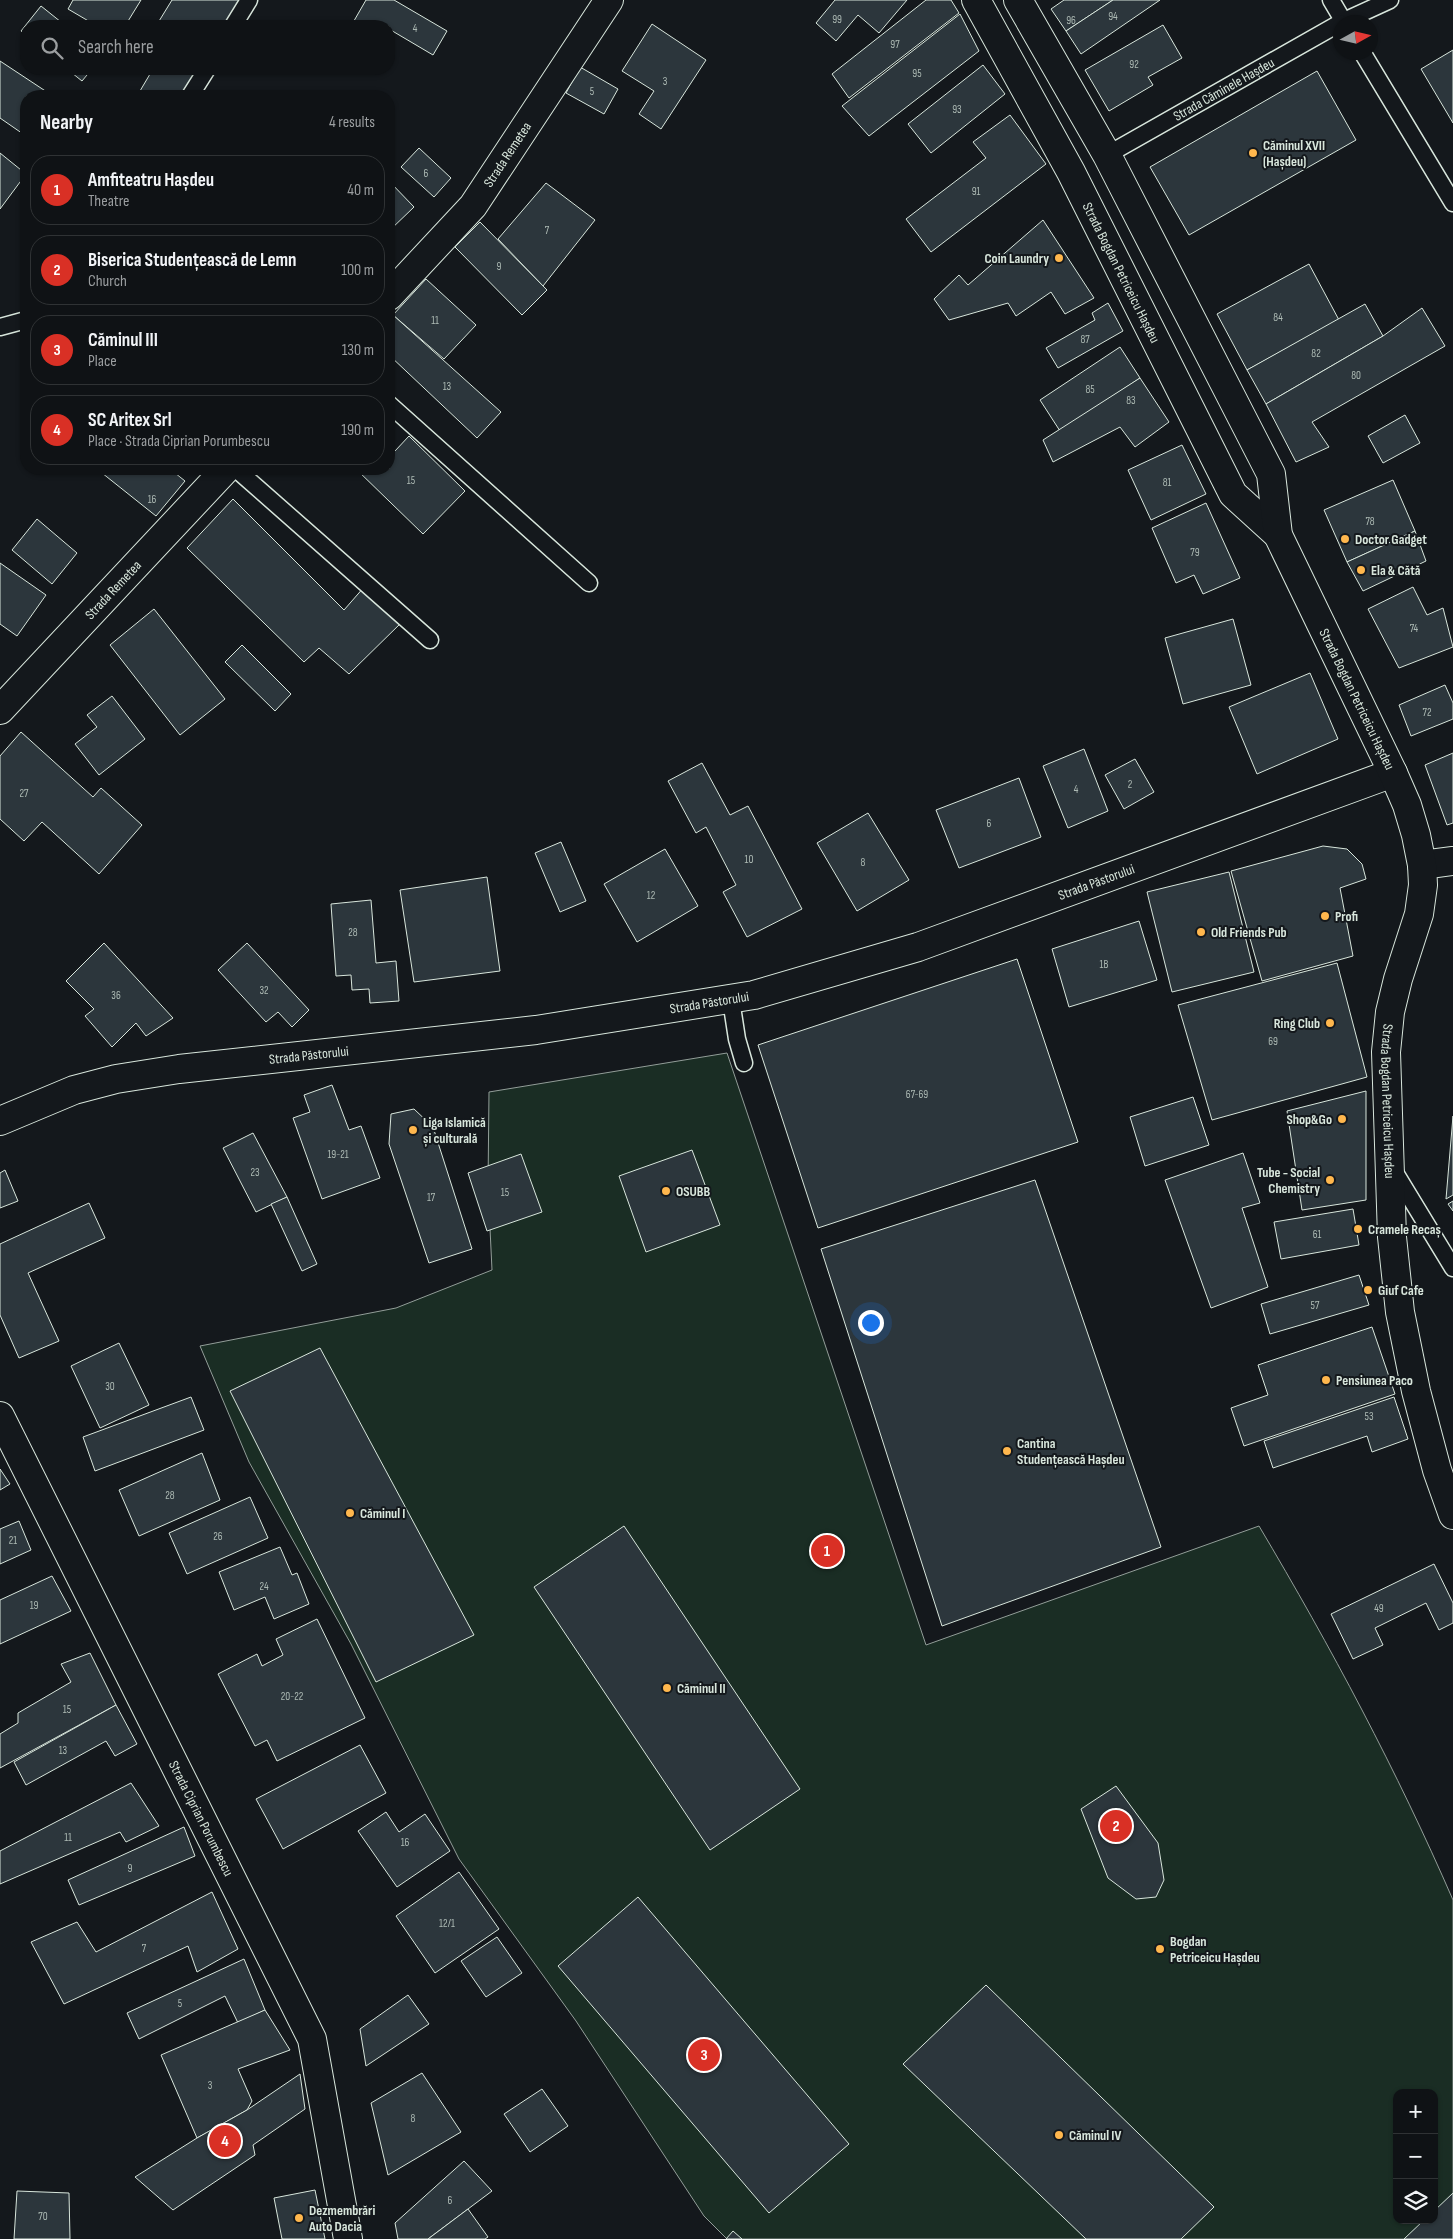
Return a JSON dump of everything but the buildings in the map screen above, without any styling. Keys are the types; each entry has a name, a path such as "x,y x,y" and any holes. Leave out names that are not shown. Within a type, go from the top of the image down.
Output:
{"street":[{"name":"Strada Remetea","path":"395,289 472,206 608,0"},
{"name":"Strada Bogdan Petriceicu Hașdeu","path":"976,0 1072,172 1233,494 1278,535"},
{"name":"Strada Bogdan Petriceicu Hașdeu","path":"1018,0 1107,155 1271,474 1278,535 1407,805 1422,865 1423,885 1419,914 1398,979 1390,1012 1386,1052 1388,1162 1392,1237 1400,1312 1416,1391 1437,1470 1453,1515"},
{"name":"Strada Remetea","path":"0,710 220,475"},
{"name":"Strada Păstorului","path":"0,1121 74,1090 116,1080 179,1069 536,1030 731,1000 918,947 1393,773"},
{"path":"1422,865 1453,861"},
{"name":"Strada Ciprian Porumbescu","path":"0,1416 312,2039 348,2239"}],"lane":[{"path":"237,20 249,0"},
{"path":"1332,0 1339,15"},
{"name":"Strada Căminele Hașdeu","path":"1357,15 1390,0"},
{"name":"Strada Căminele Hașdeu","path":"1107,155 1333,27"},
{"path":"1367,60 1453,202"},
{"path":"194,90 203,75"},
{"path":"0,327 20,322"},
{"path":"395,409 589,584"},
{"path":"243,475 430,640"},
{"path":"731,1000 737,1040 744,1063"},
{"path":"1388,1162 1453,1268"}],"green space":[{"path":"727,1053 926,1645 1259,1526 1312,1617 1362,1710 1432,1852 1453,1900 1453,2239 727,2239 704,2216 576,2021 459,1859 351,1644 249,1462 200,1346 396,1308 492,1270 488,1187 489,1092"}],"place":[{"name":"Căminul XVII (Hașdeu)","path":"1253,153"},
{"name":"Coin Laundry","path":"1059,258"},
{"name":"Doctor Gadget","path":"1345,539"},
{"name":"Ela & Cătă","path":"1361,570"},
{"name":"Profi","path":"1325,916"},
{"name":"Old Friends Pub","path":"1201,932"},
{"name":"Ring Club","path":"1330,1023"},
{"name":"Shop&Go","path":"1342,1119"},
{"name":"Liga Islamică și culturală","path":"413,1130"},
{"name":"Tube - Social Chemistry","path":"1330,1180"},
{"name":"OSUBB","path":"666,1191"},
{"name":"Cramele Recaș","path":"1358,1229"},
{"name":"Giuf Cafe","path":"1368,1290"},
{"name":"Pensiunea Paco","path":"1326,1380"},
{"name":"Cantina Studențească Hașdeu","path":"1007,1451"},
{"name":"Căminul I","path":"350,1513"},
{"name":"Amfiteatru Hașdeu","path":"827,1551"},
{"name":"Căminul II","path":"667,1688"},
{"name":"Biserica Studențească de Lemn","path":"1116,1826"},
{"name":"Bogdan Petriceicu Hașdeu","path":"1160,1949"},
{"name":"Căminul III","path":"704,2055"},
{"name":"Căminul IV","path":"1059,2135"},
{"name":"SC Aritex Srl","path":"225,2141"},
{"name":"Dezmembrări Auto Dacia","path":"299,2218"}]}
